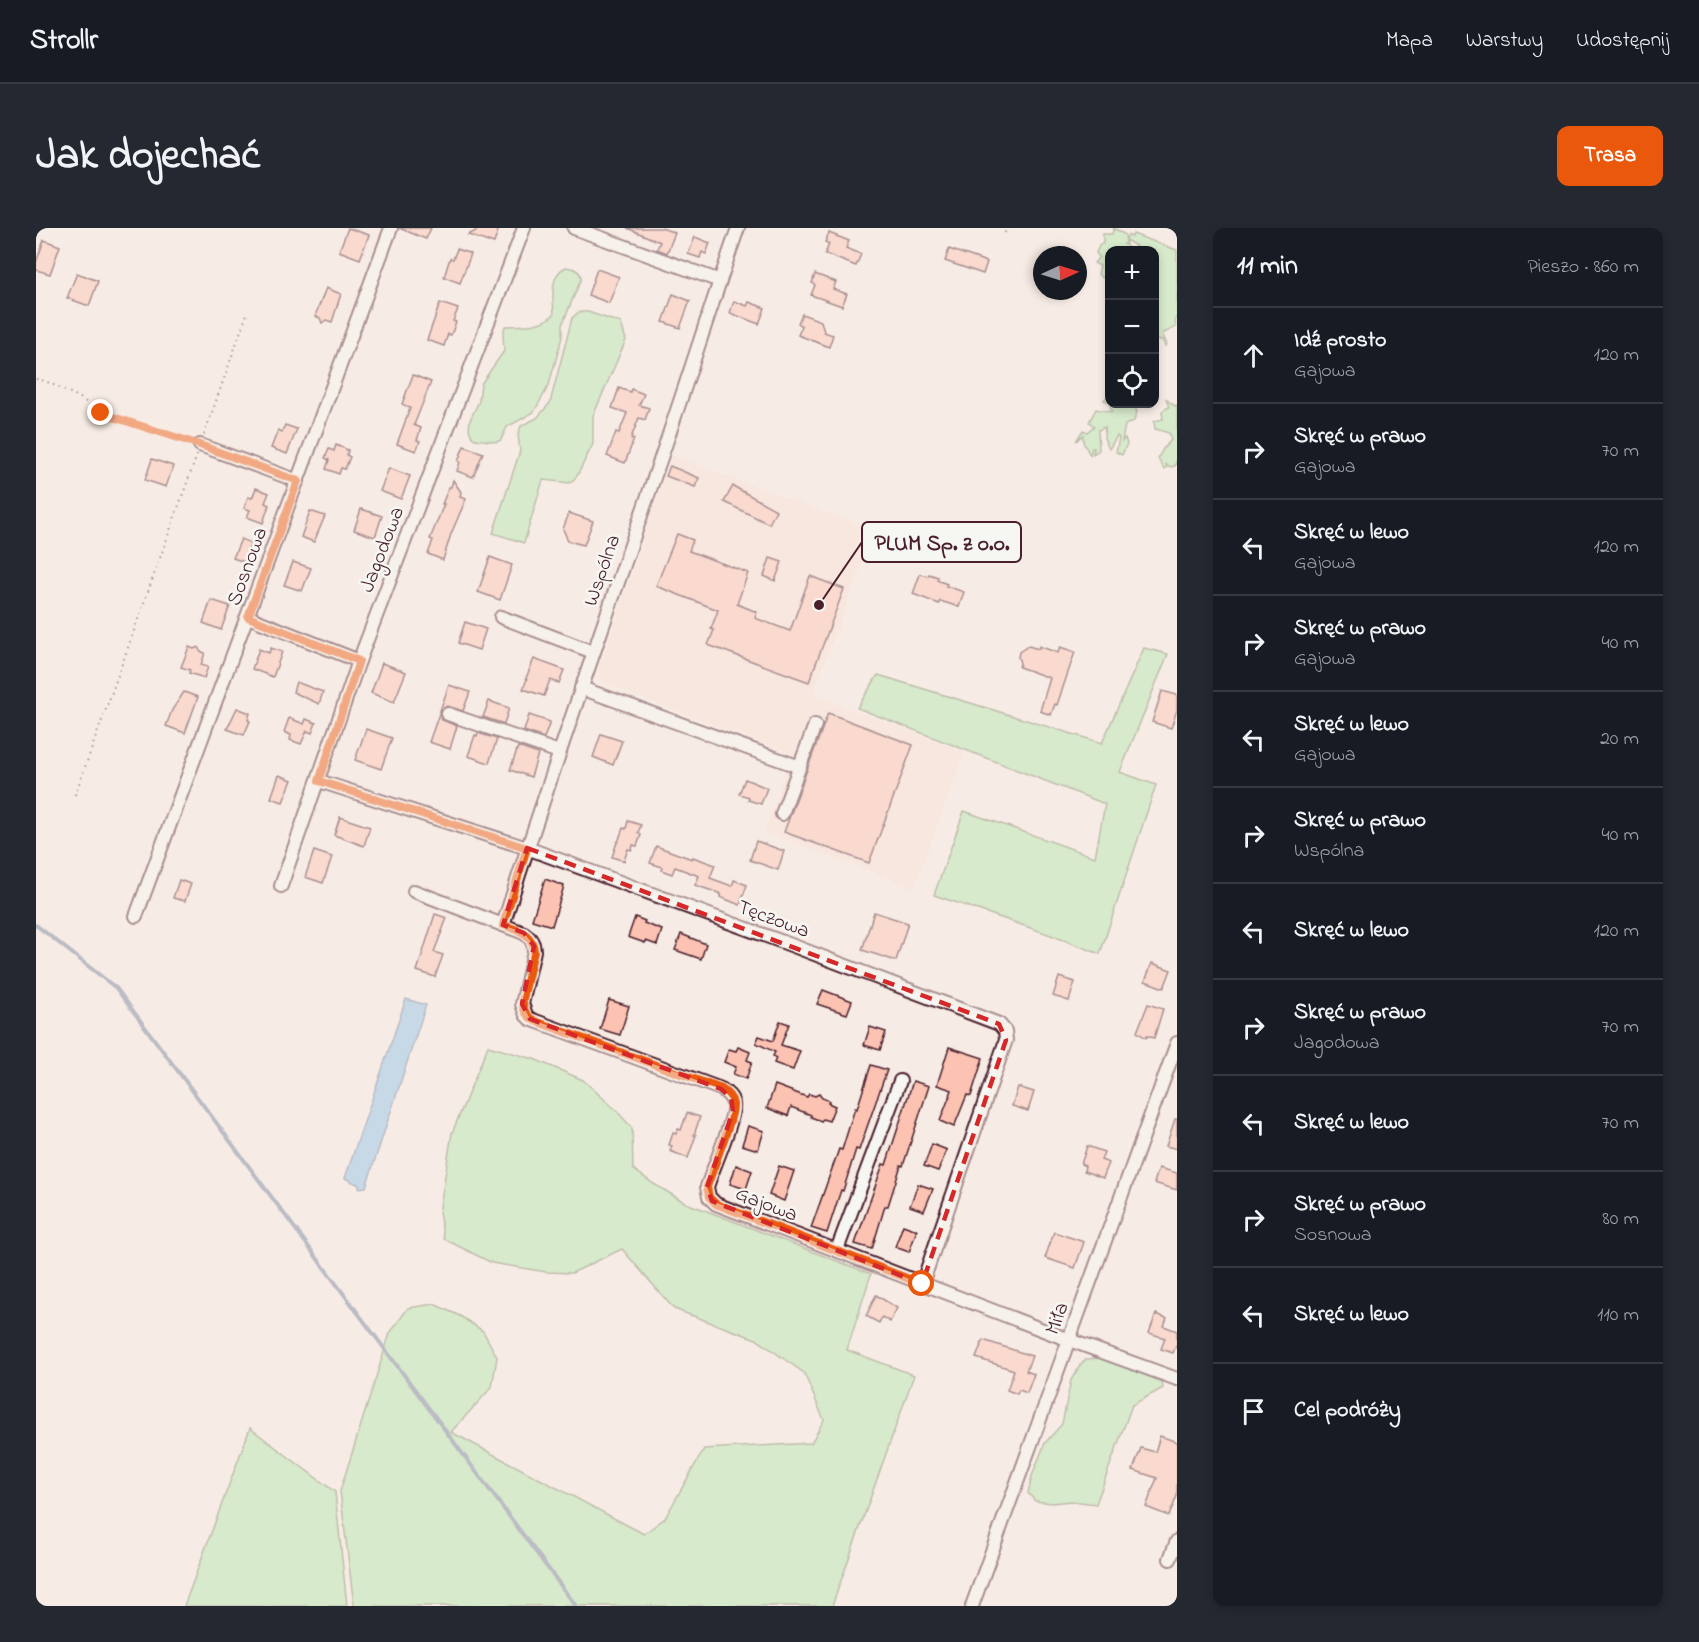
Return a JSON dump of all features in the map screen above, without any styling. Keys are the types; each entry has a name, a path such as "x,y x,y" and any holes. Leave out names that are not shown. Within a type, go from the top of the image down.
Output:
{"street":[{"name":"Sosnowa","path":"136,916 391,228"},
{"name":"Jagodowa","path":"281,886 359,661 524,228"},
{"path":"574,228 720,281"},
{"name":"Wspólna","path":"503,925 559,752 738,228"},
{"path":"200,445 298,481"},
{"path":"248,617 359,661"},
{"path":"501,617 593,652"},
{"path":"581,688 794,766"},
{"path":"448,714 559,752"},
{"path":"782,814 794,766 815,725"},
{"name":"Tęczowa","path":"319,781 527,848 999,1024 1005,1031 1006,1040 922,1284"},
{"name":"Gajowa","path":"414,891 524,933 532,940 534,951 522,1004 530,1019 722,1089 731,1098 733,1111 707,1187 709,1197 716,1204 1177,1380"},
{"name":"Miła","path":"972,1606 1177,1042"},
{"path":"837,1251 900,1081"},
{"path":"1170,1559 1177,1541"}],"path":[{"path":"1005,233 1006,228"},
{"path":"75,795 248,311"},
{"path":"36,379 79,397 101,413 200,445"}],"highlighted area":[{"path":"527,848 999,1024 1006,1040 922,1284 712,1201 707,1187 733,1111 731,1098 721,1089 530,1019 522,1004 534,946 524,933 503,925"}],"shaded area":[{"path":"672,455 875,531 813,695 965,752 914,888 764,832 792,754 604,684 598,672"}],"green space":[{"path":"1114,228 1125,235 1126,244 1124,244 1126,246 1105,246 1105,280 1098,274 1100,266 1094,263 1099,257 1096,253 1100,244 1103,244 1103,234 1112,234"},
{"path":"1133,234 1177,250 1176,327 1162,334 1167,344 1165,346 1162,340 1159,340 1159,246 1135,246 1126,240 1128,235 1132,237"},
{"path":"566,267 578,272 581,279 562,325 562,337 549,385 534,412 507,427 501,440 497,442 475,439 469,429 470,420 479,401 481,384 504,351 505,326 538,323 554,314 554,281 561,270"},
{"path":"579,312 588,312 621,323 626,340 593,416 593,444 577,476 570,483 543,480 524,543 493,533 520,451 518,434 521,426 537,418 550,403 572,318"},
{"path":"1166,399 1175,406 1177,405 1177,465 1176,461 1175,466 1166,465 1164,469 1158,458 1171,440 1169,433 1155,429 1154,421 1163,419 1162,411 1169,407"},
{"path":"1111,408 1136,408 1137,412 1134,421 1125,425 1122,441 1125,438 1127,444 1122,455 1116,452 1119,438 1117,436 1109,449 1104,438 1105,427 1098,430 1099,450 1093,454 1094,448 1092,448 1090,455 1083,442 1083,435 1076,441 1083,430 1087,432 1094,426 1089,422 1096,409 1112,412"},
{"path":"1144,648 1168,654 1120,772 1156,785 1100,954 934,895 964,811 1095,857 1105,804 857,708 878,675 1102,743"},
{"path":"488,1046 534,1059 583,1080 632,1128 633,1169 654,1184 686,1203 871,1274 847,1350 914,1375 832,1606 354,1606 340,1491 390,1333 408,1308 434,1304 460,1316 483,1331 497,1357 492,1387 451,1432 644,1534 665,1518 704,1449 811,1443 824,1420 804,1373 756,1339 674,1309 622,1249 572,1273 546,1272 492,1263 444,1239 439,1213 452,1133"},
{"path":"1103,1358 1162,1382 1163,1388 1132,1405 1096,1504 1035,1501 1028,1493 1032,1476 1045,1443 1062,1424 1071,1380 1086,1359"},
{"path":"250,1428 335,1492 347,1606 184,1606"}],"water":[{"path":"406,999 426,1005 366,1187 359,1188 359,1185 345,1178"}],"building":[{"path":"348,228 369,235 360,259 339,251"},
{"path":"399,228 431,228 426,239"},
{"path":"477,228 499,228 494,243 468,235"},
{"path":"627,228 662,228 675,233 667,253 657,249 660,242"},
{"path":"829,233 849,241 846,248 861,254 856,266 825,254 829,244 825,242"},
{"path":"695,237 710,243 706,254 702,252 700,258 688,254"},
{"path":"44,240 60,246 50,274 36,270 36,263"},
{"path":"457,249 471,254 460,283 444,277 450,258 453,259"},
{"path":"949,249 987,262 983,274 945,261"},
{"path":"597,269 619,277 609,303 588,295"},
{"path":"77,273 98,281 89,306 67,298"},
{"path":"815,274 836,282 833,289 847,294 842,306 811,295 815,285 812,283"},
{"path":"326,288 341,294 332,322 326,320 322,323 320,318 315,316"},
{"path":"673,294 690,301 680,328 663,322"},
{"path":"734,301 747,306 749,302 765,308 759,324 730,313"},
{"path":"440,303 458,309 453,321 456,322 444,346 427,340"},
{"path":"802,314 821,321 824,332 833,335 829,347 798,335 802,326 798,323"},
{"path":"413,375 431,382 414,425 421,428 416,451 397,444 410,408 402,404"},
{"path":"619,388 630,392 631,389 644,394 639,405 649,408 645,420 639,418 625,463 607,456 616,432 619,433 627,413 612,408"},
{"path":"285,425 297,429 287,454 271,448 278,430 282,432"},
{"path":"336,445 348,450 347,455 350,457 345,469 341,468 339,474 326,469 329,460 325,458 329,449 334,451"},
{"path":"464,446 483,453 473,477 457,471"},
{"path":"152,459 173,466 166,487 145,480"},
{"path":"670,466 699,478 695,487 666,476"},
{"path":"389,468 410,476 401,499 380,491"},
{"path":"453,480 461,492 460,497 466,499 443,560 428,554 433,540 430,539"},
{"path":"733,486 776,510 769,524 724,502"},
{"path":"256,488 269,493 265,503 269,505 263,523 247,517 250,510 244,508 248,497 252,498"},
{"path":"361,509 382,516 375,537 354,530"},
{"path":"310,511 325,516 314,542 301,537"},
{"path":"569,513 593,521 584,545 568,541 563,529"},
{"path":"677,534 693,540 689,551 748,573 737,604 757,612 755,618 790,631 810,576 844,589 809,682 708,645 718,610 656,586"},
{"path":"241,539 251,543 244,562 233,558"},
{"path":"490,557 512,565 500,600 478,592"},
{"path":"770,558 782,562 775,581 764,576"},
{"path":"293,562 311,568 302,591 284,585"},
{"path":"920,574 938,577 937,580 947,584 946,586 964,592 959,607 940,601 939,604 913,594"},
{"path":"211,600 230,606 221,630 203,623"},
{"path":"465,622 486,629 479,650 458,643"},
{"path":"1028,646 1039,649 1039,646 1058,653 1060,647 1075,652 1057,705 1055,704 1051,715 1040,711 1050,678 1019,667 1019,652"},
{"path":"189,647 194,649 198,647 205,653 201,665 208,667 204,678 189,673 190,670 181,667"},
{"path":"271,648 282,652 273,677 252,669 259,649 269,653"},
{"path":"534,659 564,670 559,683 550,680 544,696 523,689"},
{"path":"382,663 406,672 394,702 371,693"},
{"path":"296,682 323,692 319,704 293,692"},
{"path":"449,685 470,692 463,711 447,706 440,711 442,720 457,726 450,749 429,742"},
{"path":"1162,691 1177,695 1177,710 1171,728 1152,722"},
{"path":"184,692 198,697 185,733 166,726 172,710"},
{"path":"489,701 509,708 504,724 483,717"},
{"path":"237,708 250,713 248,720 250,721 244,735 227,729"},
{"path":"828,713 913,745 869,863 784,832"},
{"path":"529,715 550,722 544,738 524,731"},
{"path":"289,718 304,724 306,719 316,723 312,733 307,731 301,744 290,740 291,735 284,732"},
{"path":"366,729 392,738 381,769 355,760"},
{"path":"478,733 497,739 489,763 468,756 475,735 477,736"},
{"path":"601,734 622,741 613,765 593,757"},
{"path":"518,747 538,754 531,777 510,770"},
{"path":"279,775 292,780 283,802 271,798"},
{"path":"745,779 767,788 761,804 739,794"},
{"path":"340,817 370,827 364,846 334,835"},
{"path":"628,821 641,825 638,833 641,835 637,846 633,845 632,850 628,849 624,861 612,857"},
{"path":"756,841 784,851 778,870 750,860"},
{"path":"656,846 715,865 710,878 732,886 734,880 747,885 740,905 720,897 721,894 695,885 699,876 675,867 672,874 650,863"},
{"path":"314,851 332,857 323,883 305,877"},
{"path":"545,879 564,886 552,926 532,920"},
{"path":"179,880 191,884 185,901 173,898"},
{"path":"874,912 908,923 896,961 862,950"},
{"path":"435,914 447,918 434,952 443,955 435,977 417,971"},
{"path":"635,917 662,930 657,945 628,937"},
{"path":"681,934 706,944 701,959 675,950"},
{"path":"1152,963 1171,970 1164,988 1145,981"},
{"path":"1059,977 1075,982 1069,1001 1053,996"},
{"path":"823,990 852,1001 847,1014 817,1004"},
{"path":"609,1000 629,1006 620,1035 600,1029"},
{"path":"1148,1004 1163,1009 1154,1038 1147,1036 1146,1038 1137,1032"},
{"path":"780,1021 789,1024 781,1045 800,1051 793,1070 774,1063 775,1052 756,1043 759,1036 773,1041"},
{"path":"870,1027 886,1032 880,1050 864,1045"},
{"path":"738,1047 750,1052 747,1060 752,1062 746,1079 733,1074 736,1067 724,1062 729,1049 736,1051"},
{"path":"949,1047 983,1058 971,1096 967,1095 954,1127 940,1121 952,1090 937,1085"},
{"path":"871,1065 887,1070 859,1150 856,1149 827,1233 811,1228 839,1149 842,1150"},
{"path":"913,1081 929,1086 903,1166 901,1165 888,1206 885,1206 872,1249 855,1244 883,1164 886,1165"},
{"path":"775,1085 807,1097 809,1094 815,1096 819,1094 835,1106 829,1121 823,1119 821,1121 791,1107 788,1116 767,1108"},
{"path":"1018,1087 1034,1092 1028,1111 1012,1106"},
{"path":"687,1113 700,1117 688,1158 670,1151 672,1146 669,1145 673,1133 676,1134 678,1129 681,1130"},
{"path":"1175,1119 1177,1119 1177,1149 1166,1146"},
{"path":"748,1126 764,1131 758,1150 742,1145"},
{"path":"932,1144 947,1150 938,1171 924,1166"},
{"path":"1087,1146 1104,1152 1101,1160 1109,1163 1103,1178 1084,1171 1085,1166 1081,1164"},
{"path":"736,1165 752,1171 746,1189 730,1184"},
{"path":"779,1166 794,1171 784,1201 769,1195"},
{"path":"1159,1168 1177,1173 1177,1190 1154,1183"},
{"path":"918,1184 933,1189 924,1211 910,1206"},
{"path":"903,1225 917,1230 909,1252 895,1247"},
{"path":"1054,1232 1084,1242 1075,1268 1045,1258"},
{"path":"876,1295 897,1308 890,1322 882,1317 879,1323 866,1316"},
{"path":"1156,1314 1167,1318 1164,1326 1177,1331 1177,1343 1173,1353 1161,1349 1165,1338 1149,1333"},
{"path":"983,1340 1032,1356 1026,1371 1034,1374 1027,1393 1019,1390 1017,1394 1007,1390 1014,1370 976,1358"},
{"path":"1160,1436 1177,1442 1177,1496 1169,1516 1146,1507 1157,1478 1133,1470 1141,1448 1155,1452"}],"waterway":[{"path":"36,925 116,988 576,1606"}],"place":[{"name":"PLUM Sp. z o.o.","path":"819,605"}],"route":[{"path":"101,413 144,425 298,481 248,617 359,661 319,781 527,848 503,925 529,936 534,946 522,1004 526,1015 535,1021 722,1089 727,1093 734,1105 733,1111 707,1187 709,1197 716,1204 922,1284"}]}
